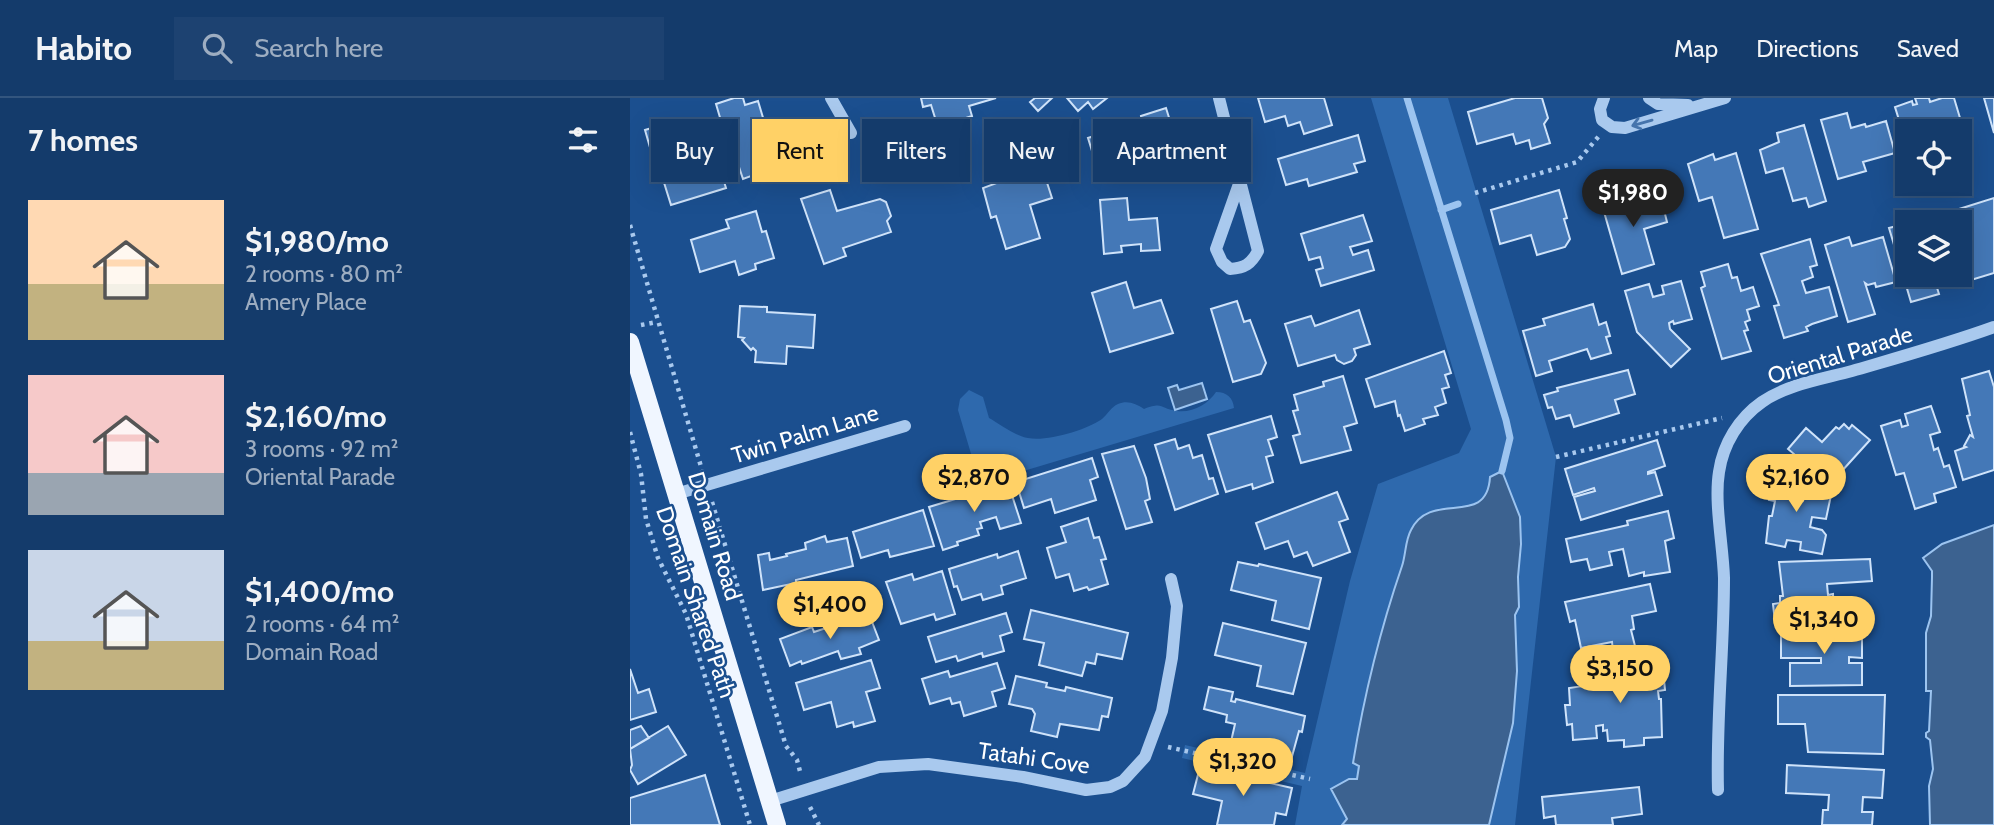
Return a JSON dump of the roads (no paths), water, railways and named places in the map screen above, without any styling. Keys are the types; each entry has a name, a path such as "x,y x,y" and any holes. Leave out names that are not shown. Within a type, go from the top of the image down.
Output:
{"main road":[{"name":"Domain Road","path":"630,342 778,825"}],"street":[{"path":"831,98 851,133"},
{"path":"1219,98 1224,119"},
{"path":"1604,98 1600,109 1602,120 1612,127 1625,128 1725,98"},
{"path":"1649,98 1658,104 1706,104"},
{"path":"1240,181 1258,251 1252,261 1243,268 1230,269 1222,262 1216,249 1240,181"},
{"name":"Oriental Parade","path":"1718,790 1717,747 1724,578 1719,473 1729,441 1745,417 1764,401 1792,387 1942,345 1994,327"},
{"name":"Twin Palm Lane","path":"676,494 905,426"},
{"name":"Tatahi Cove","path":"770,801 879,767 928,764 1023,776 1086,790 1110,787 1123,781 1145,757 1162,711 1172,658 1177,606 1171,579"}],"waterway":[{"path":"1407,98 1506,420 1510,438 1502,471"},
{"path":"1441,210 1458,204"}]}
